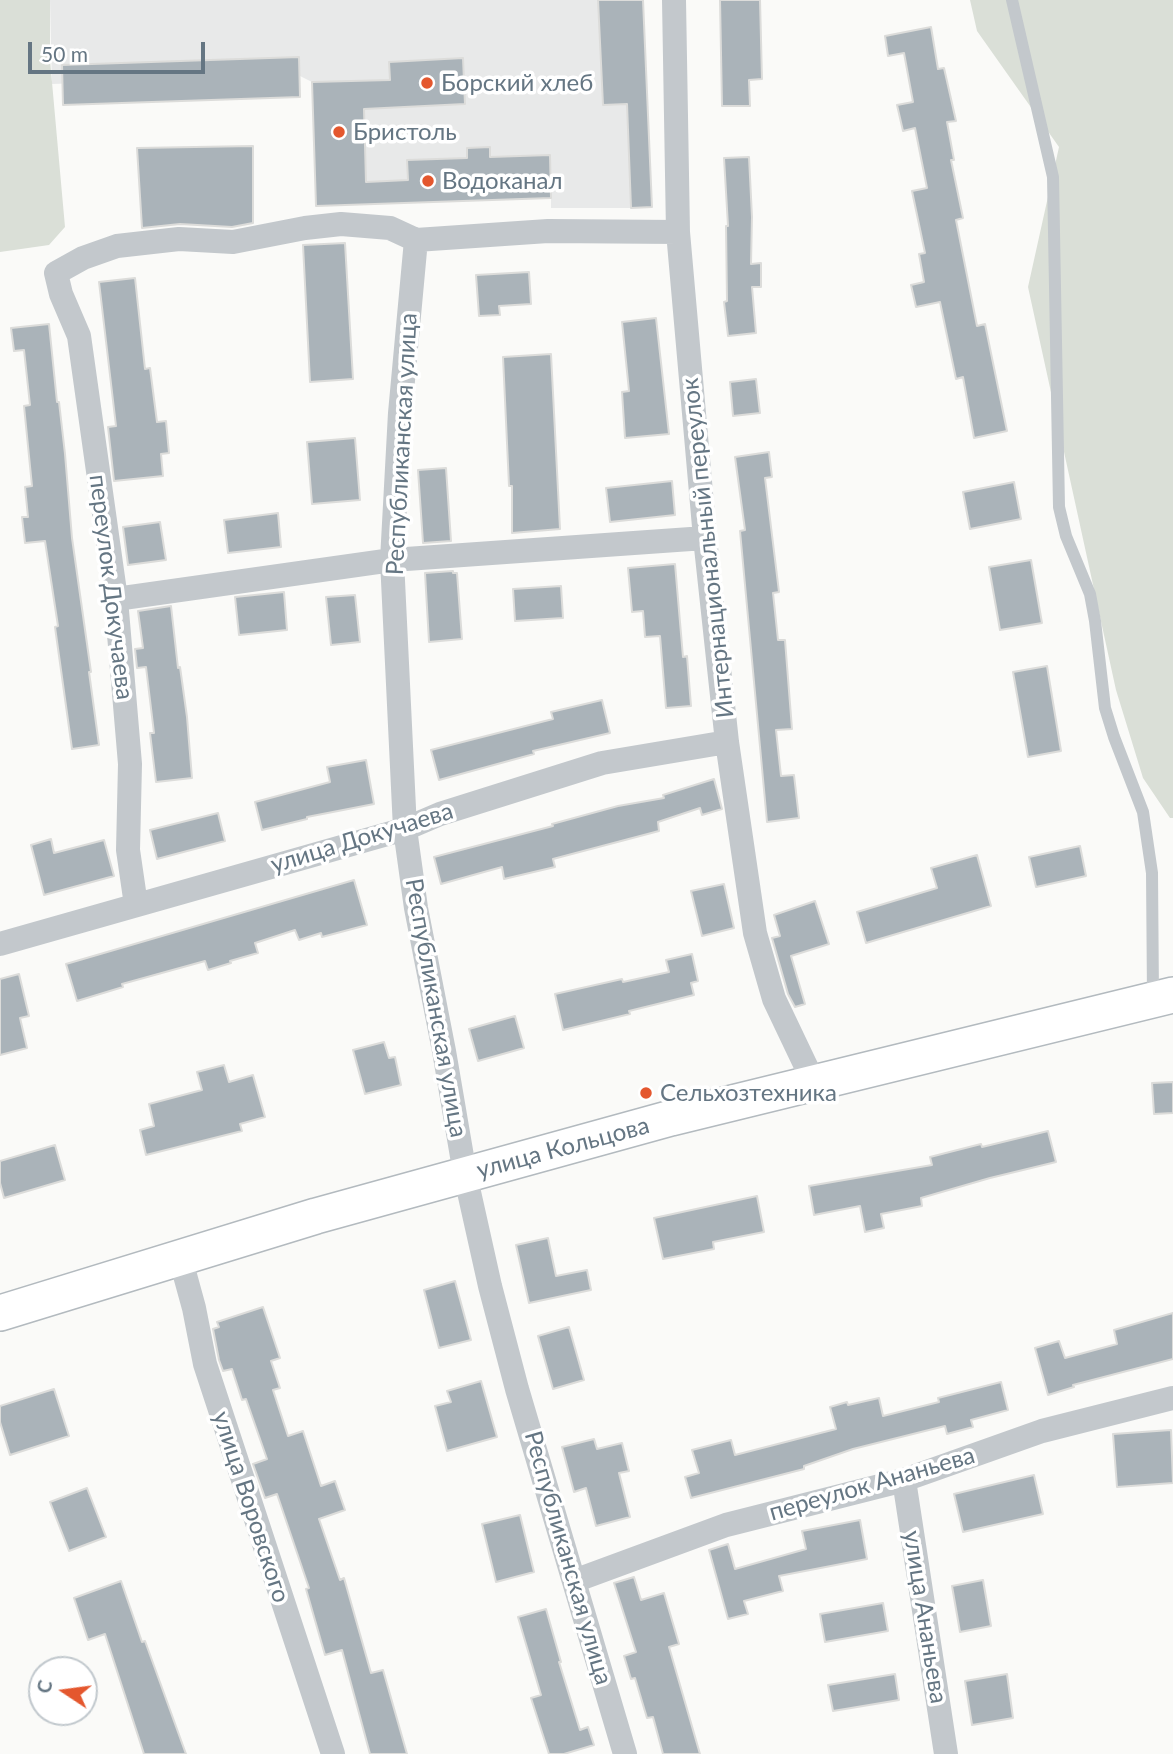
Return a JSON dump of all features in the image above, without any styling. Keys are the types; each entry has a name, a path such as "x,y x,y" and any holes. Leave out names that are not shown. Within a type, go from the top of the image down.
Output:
{"main road":[{"name":"улица Кольцова","path":"0,1313 180,1257 465,1174 671,1118 1163,998"}],"street":[{"name":"Интернациональный переулок","path":"674,0 678,232 705,538 727,742 755,933 774,999 814,1083"},
{"name":"переулок Докучаева","path":"136,905 128,850 130,764 116,599 79,337 61,294 56,273 83,258 117,246 179,239 233,242 341,224 390,228 416,240"},
{"path":"416,240 548,231 678,232"},
{"name":"Республиканская улица","path":"416,240 400,413 393,560 405,829 416,908 465,1174 490,1286 517,1389 625,1754"},
{"path":"116,599 393,560 705,538"},
{"name":"улица Докучаева","path":"0,944 405,829 440,814 602,762 727,742"},
{"name":"улица Воровского","path":"180,1257 205,1364 236,1465 333,1754"},
{"name":"переулок Ананьева","path":"574,1581 726,1525 904,1480 1042,1431 1173,1398"},
{"name":"улица Ананьева","path":"904,1480 946,1754"}],"lane":[{"path":"1012,0 1053,177 1059,507 1066,536 1090,594 1096,621 1105,708 1143,811 1152,873 1163,998"}],"shaded area":[{"path":"0,0 50,0 50,60 65,227 49,245 0,252"},
{"path":"50,0 643,0 631,208 551,208 551,198 316,206 312,82 300,76 52,84"},
{"path":"970,0 1173,0 1173,818 1170,818 1143,778 1116,690 1028,287 1059,147 977,31"}],"building":[{"path":"598,0 643,0 652,207 631,208 627,104 603,105"},
{"path":"720,0 760,0 762,79 749,80 750,106 722,106"},
{"path":"931,27 938,69 944,68 956,121 947,122 954,160 951,160 963,218 956,220 977,326 985,324 1007,431 974,438 963,377 956,379 940,302 916,307 911,285 924,282 919,254 925,253 912,191 927,188 915,128 903,131 897,105 913,102 904,53 888,56 885,36"},
{"path":"299,57 300,97 63,105 62,65"},
{"path":"463,58 465,104 364,109 366,182 408,180 407,160 467,158 467,148 490,147 490,157 550,155 551,198 316,206 312,82 390,80 389,62"},
{"path":"253,146 253,223 232,227 180,224 142,228 137,148"},
{"path":"749,157 751,264 761,263 761,287 752,287 756,333 728,336 724,302 727,301 728,226 724,158"},
{"path":"345,243 353,379 310,382 303,245"},
{"path":"529,272 531,304 499,306 500,315 479,316 476,275"},
{"path":"135,278 145,369 150,368 157,422 166,421 169,453 161,454 163,476 114,481 108,427 116,426 99,282"},
{"path":"656,318 669,434 625,438 622,392 629,391 622,322"},
{"path":"49,324 72,538 99,745 72,749 45,541 25,543 22,517 28,517 25,487 32,486 24,406 30,405 24,350 14,351 11,328"},
{"path":"551,354 560,529 512,533 512,486 509,486 503,357"},
{"path":"756,379 760,413 733,416 730,382"},
{"path":"355,438 360,500 312,504 307,442"},
{"path":"769,452 772,477 765,478 779,592 773,593 778,640 785,640 792,729 776,730 781,776 794,775 799,818 767,822 740,531 745,530 735,457"},
{"path":"446,468 451,541 423,543 418,470"},
{"path":"672,481 675,515 610,522 606,488"},
{"path":"1014,482 1021,519 970,529 963,492"},
{"path":"278,513 281,547 228,553 224,520"},
{"path":"160,522 166,560 128,565 123,527"},
{"path":"1031,560 1042,623 1000,630 989,567"},
{"path":"675,564 683,657 687,656 691,706 666,708 660,636 645,637 643,611 632,612 628,568"},
{"path":"425,573 457,573 462,639 429,642"},
{"path":"561,586 563,618 515,621 513,589"},
{"path":"284,592 287,630 239,635 235,597"},
{"path":"355,595 360,642 331,645 326,597"},
{"path":"171,606 187,717 192,778 156,782 150,733 154,733 146,667 137,668 135,649 143,648 138,611"},
{"path":"1047,666 1061,751 1028,757 1013,672"},
{"path":"602,700 610,733 533,751 534,754 439,780 431,750 553,719 551,712"},
{"path":"366,760 374,804 307,817 262,830 255,802 330,782 327,767"},
{"path":"714,779 722,809 702,815 700,808 658,822 659,831 553,859 555,867 504,879 502,867 441,884 434,857 618,806 664,798 663,795"},
{"path":"218,813 225,841 157,859 150,830"},
{"path":"51,839 54,853 104,840 114,876 44,895 31,845"},
{"path":"1080,846 1086,876 1036,887 1029,857"},
{"path":"977,855 991,906 866,943 857,912 937,888 931,868"},
{"path":"354,880 367,925 299,940 295,930 255,943 258,953 230,961 231,963 208,970 205,961 122,984 123,987 77,1001 66,964"},
{"path":"724,884 734,928 702,936 691,891"},
{"path":"815,901 829,944 791,956 805,1004 795,1007 788,994 772,938 780,936 774,915"},
{"path":"692,954 698,981 691,983 694,995 563,1030 555,994 669,972 666,960"},
{"path":"19,974 29,1016 20,1018 27,1048 0,1055 0,979"},
{"path":"515,1016 524,1048 478,1061 469,1029"},
{"path":"384,1042 389,1058 395,1057 401,1085 365,1094 353,1050"},
{"path":"224,1065 229,1082 253,1075 265,1117 240,1124 242,1131 146,1155 140,1130 154,1126 149,1104 202,1090 197,1072"},
{"path":"1173,1082 1173,1113 1154,1114 1152,1083"},
{"path":"1048,1131 1056,1162 921,1198 922,1206 881,1214 884,1228 865,1232 860,1206 814,1215 809,1186 932,1165 930,1157"},
{"path":"55,1145 65,1180 4,1198 0,1183 0,1161"},
{"path":"757,1196 764,1232 713,1242 714,1249 663,1259 654,1218"},
{"path":"548,1238 556,1276 587,1270 591,1290 529,1303 516,1245"},
{"path":"455,1281 471,1340 439,1348 424,1290"},
{"path":"263,1307 280,1358 271,1361 280,1388 273,1390 288,1436 303,1431 321,1486 335,1481 345,1510 319,1519 340,1580 344,1578 371,1673 383,1670 407,1754 370,1754 342,1650 325,1655 306,1589 309,1588 277,1494 265,1498 253,1464 267,1459 246,1399 242,1400 232,1369 223,1371 219,1360 213,1329 219,1327 217,1322"},
{"path":"1173,1313 1173,1359 1073,1385 1074,1387 1048,1395 1035,1348 1059,1341 1065,1358 1117,1344 1114,1330"},
{"path":"569,1327 584,1380 553,1389 538,1336"},
{"path":"481,1381 497,1437 447,1451 435,1406 451,1402 447,1391"},
{"path":"1001,1382 1008,1410 971,1420 973,1427 947,1434 945,1426 853,1449 804,1466 804,1469 691,1498 685,1477 699,1473 692,1450 731,1440 735,1455 836,1429 830,1407 847,1402 848,1405 879,1398 883,1416"},
{"path":"54,1389 69,1436 10,1455 0,1422 0,1406"},
{"path":"1171,1430 1173,1483 1117,1487 1113,1434"},
{"path":"594,1439 597,1449 622,1443 629,1471 619,1473 630,1517 596,1526 586,1488 574,1492 562,1447"},
{"path":"1034,1475 1043,1514 963,1532 954,1494"},
{"path":"87,1488 106,1537 69,1551 50,1502"},
{"path":"520,1515 534,1572 496,1582 482,1524"},
{"path":"860,1520 867,1559 779,1576 783,1591 744,1601 748,1614 728,1619 709,1550 728,1544 735,1569 806,1549 802,1531"},
{"path":"634,1577 641,1600 664,1593 679,1644 669,1647 700,1754 663,1754 653,1717 647,1718 635,1678 631,1679 624,1656 636,1652 614,1583"},
{"path":"983,1580 991,1626 960,1632 952,1586"},
{"path":"121,1581 186,1754 144,1754 105,1634 88,1640 74,1598"},
{"path":"883,1603 888,1631 825,1642 820,1614"},
{"path":"546,1609 580,1730 588,1727 594,1745 564,1754 549,1754 531,1698 541,1695 518,1617"},
{"path":"895,1674 899,1700 833,1711 828,1685"},
{"path":"1007,1674 1013,1718 972,1725 965,1681"}],"place":[{"name":"Борский хлеб","path":"427,83"},
{"name":"Бристоль","path":"339,132"},
{"name":"Водоканал","path":"428,181"},
{"name":"Сельхозтехника","path":"646,1093"}]}
